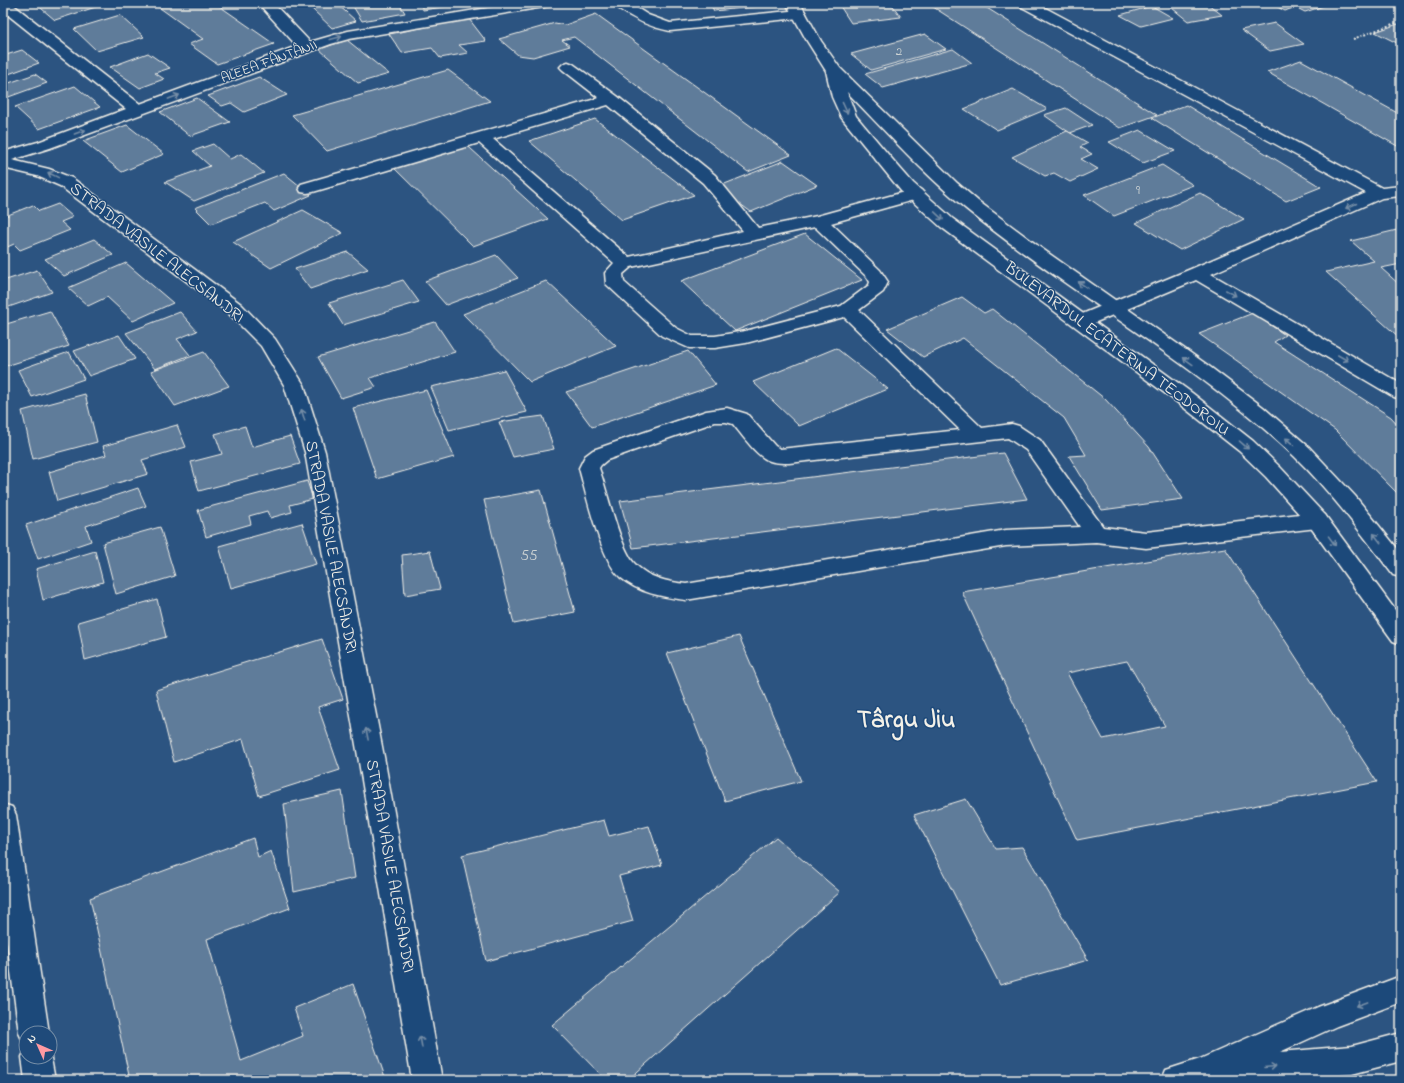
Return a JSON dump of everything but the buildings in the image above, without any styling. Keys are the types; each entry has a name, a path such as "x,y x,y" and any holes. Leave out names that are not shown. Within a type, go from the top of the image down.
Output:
{"street":[{"path":"265,3 306,47"},
{"name":"ALEEA FÂNTÂNII","path":"3,157 44,145 306,47 348,35 544,3"},
{"path":"620,3 643,20 653,24 670,27 770,17 796,9"},
{"path":"754,3 770,17"},
{"path":"1025,3 1379,193"},
{"path":"3,4 137,110"},
{"name":"BULEVARDUL ECATERINA TEODOROIU","path":"796,9 814,41 834,71 961,196 1035,252 1114,307 1256,412 1302,452 1347,501 1401,569"},
{"path":"568,67 611,99 709,179 754,234"},
{"name":"BULEVARDUL ECATERINA TEODOROIU","path":"834,71 840,97 849,117 886,163 915,194 947,223 1082,321 1246,446 1273,472 1317,520 1401,635"},
{"path":"307,188 611,99"},
{"path":"482,137 625,263"},
{"name":"STRADA VASILE ALECSANDRI","path":"3,162 36,169 66,182 234,308 268,343 294,385 315,452 374,770 427,1080"},
{"path":"1082,321 1197,273 1379,193 1401,191"},
{"path":"819,221 874,274 880,282 877,288 848,310 746,337 715,342 688,342 669,332 615,284 614,273 625,263 819,221 915,194"},
{"path":"1197,273 1401,393"},
{"path":"848,310 977,435"},
{"path":"1096,534 1033,445 1012,431 789,456 776,456 768,452 740,419 727,415 713,416 600,455 592,461 589,468 615,552 627,570 640,579 662,589 686,592 1006,538 1096,534 1146,540 1317,520"},
{"path":"3,815 33,1025"},
{"path":"1190,1076 1328,1016 1400,990"},
{"path":"1190,1076 1352,1060 1401,1047"},
{"path":"38,1065 40,1080"}],"path":[{"path":"1353,38 1401,21"}],"district":[{"name":"Târgu Jiu","path":"906,721"}]}
